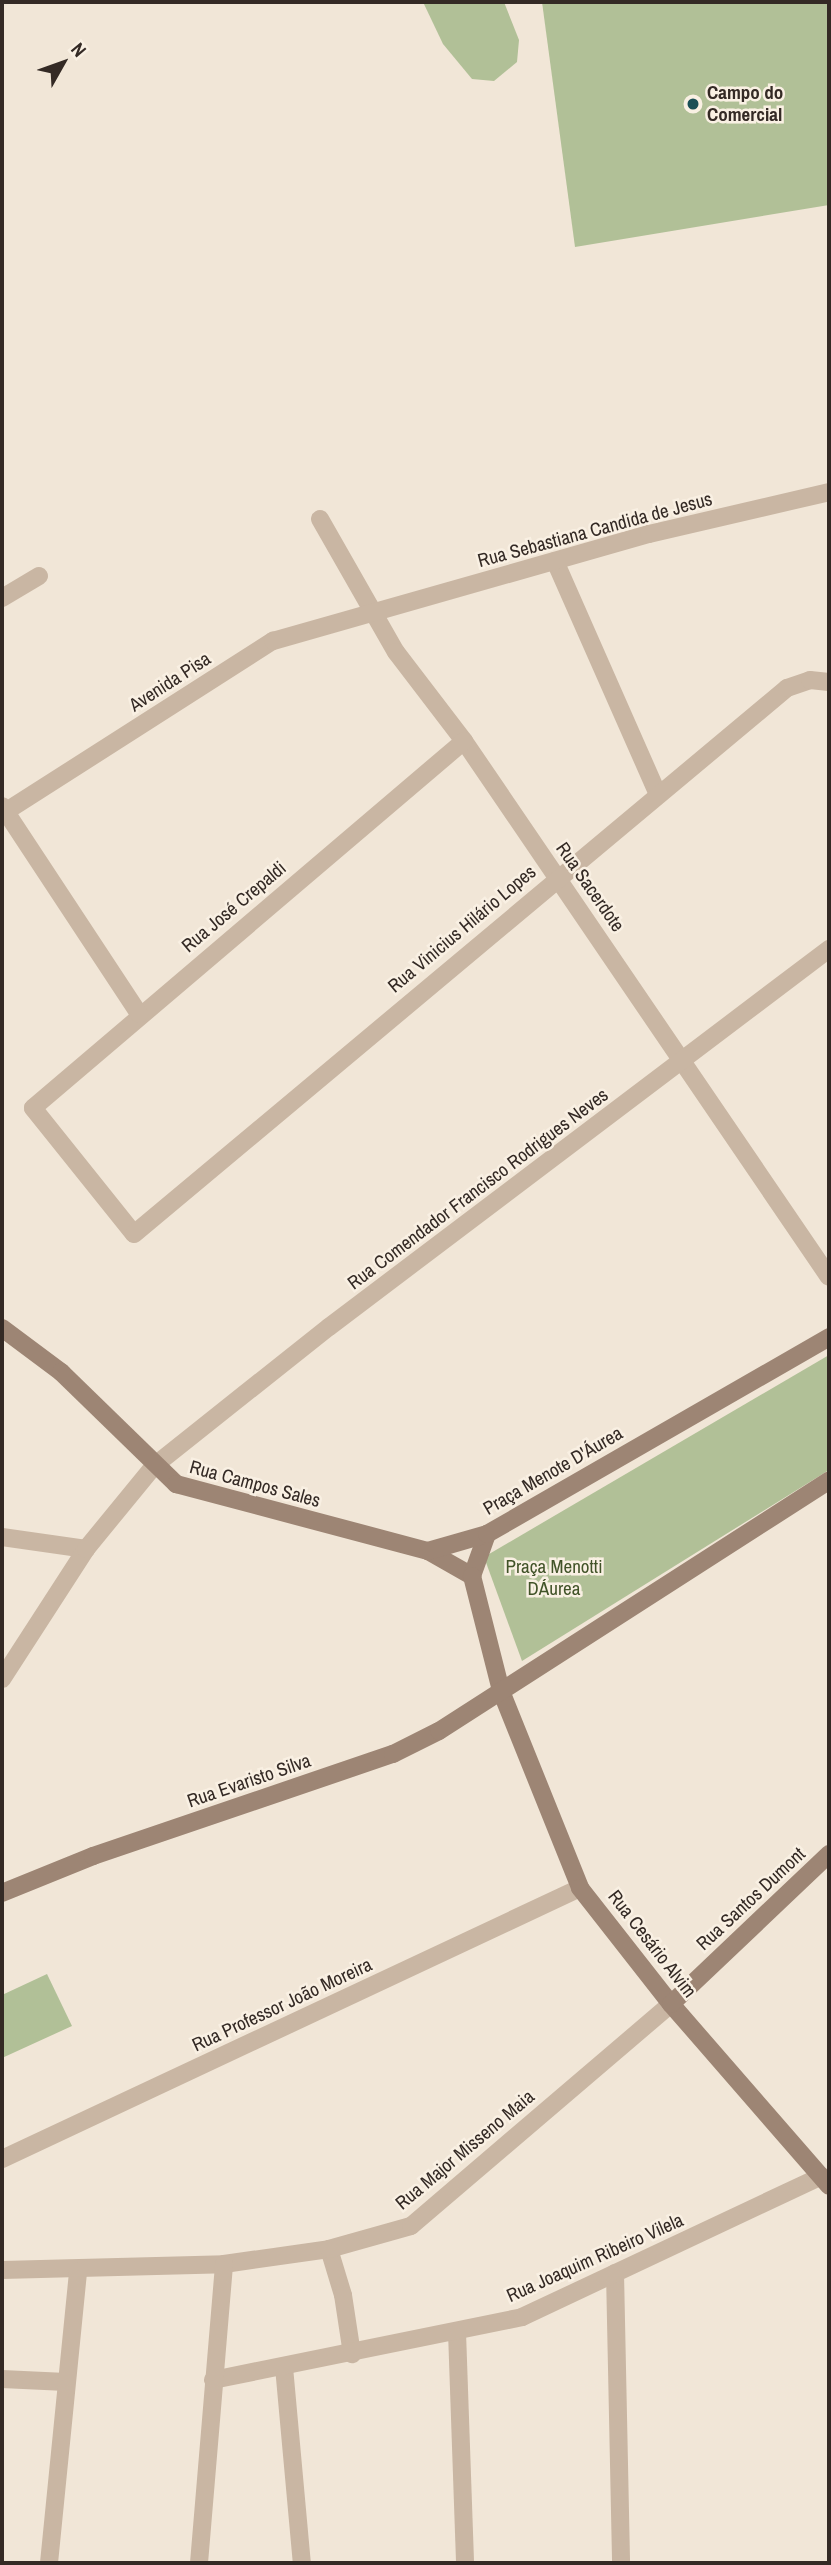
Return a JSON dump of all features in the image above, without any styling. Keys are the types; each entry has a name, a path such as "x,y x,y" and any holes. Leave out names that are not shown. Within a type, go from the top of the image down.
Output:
{"main road":[{"name":"Rua Campos Sales","path":"2,1328 61,1372 176,1485 428,1551 472,1576"},
{"name":"Praça Menote D'Áurea","path":"472,1576 487,1534 829,1338"},
{"path":"472,1576 501,1691 829,1481"},
{"path":"428,1551 487,1534"},
{"name":"Rua Cesário Alvim","path":"501,1691 580,1888 671,2004 825,2181"},
{"name":"Rua Evaristo Silva","path":"2,1893 93,1856 393,1754 501,1691"},
{"name":"Rua Santos Dumont","path":"671,2004 829,1854"}],"street":[{"name":"Rua Sebastiana Candida de Jesus","path":"372,613 555,561 827,496"},
{"name":"Rua Sacerdote","path":"320,519 396,652 464,741 684,1060 829,1277"},
{"path":"555,561 658,794"},
{"path":"2,598 39,576"},
{"name":"Avenida Pisa","path":"3,811 273,641 372,613"},
{"name":"Rua Vinicius Hilário Lopes","path":"33,1108 134,1234 557,877 787,688 810,680 829,682"},
{"name":"Rua José Crepaldi","path":"33,1108 139,1014 464,741"},
{"path":"3,811 139,1014"},
{"name":"Rua Comendador Francisco Rodrigues Neves","path":"2,1679 86,1549 154,1466 330,1326 829,949"},
{"path":"2,1537 86,1549"},
{"name":"Rua Professor João Moreira","path":"2,2159 580,1888"},
{"name":"Rua Major Misseno Maia","path":"2,2270 78,2271 223,2264 329,2249 411,2226 671,2004"},
{"name":"Rua Joaquim Ribeiro Vilela","path":"213,2380 352,2354 522,2317 825,2181"},
{"path":"329,2249 343,2295 352,2354"},
{"path":"199,2563 223,2264"},
{"path":"49,2563 78,2271"},
{"path":"615,2273 621,2563"},
{"path":"457,2332 465,2563"},
{"path":"284,2367 302,2563"},
{"path":"2,2379 66,2382"}],"green space":[{"path":"423,2 504,2 519,40 517,62 494,81 472,79 443,44"},
{"name":"Campo do Comercial","path":"542,2 829,2 829,205 575,247"},
{"name":"Praça Menotti DÁurea","path":"829,1355 829,1470 522,1661 484,1557"},
{"path":"47,1974 72,2026 2,2058 2,1995"}],"place":[{"name":"Campo do Comercial","path":"693,104"}]}
